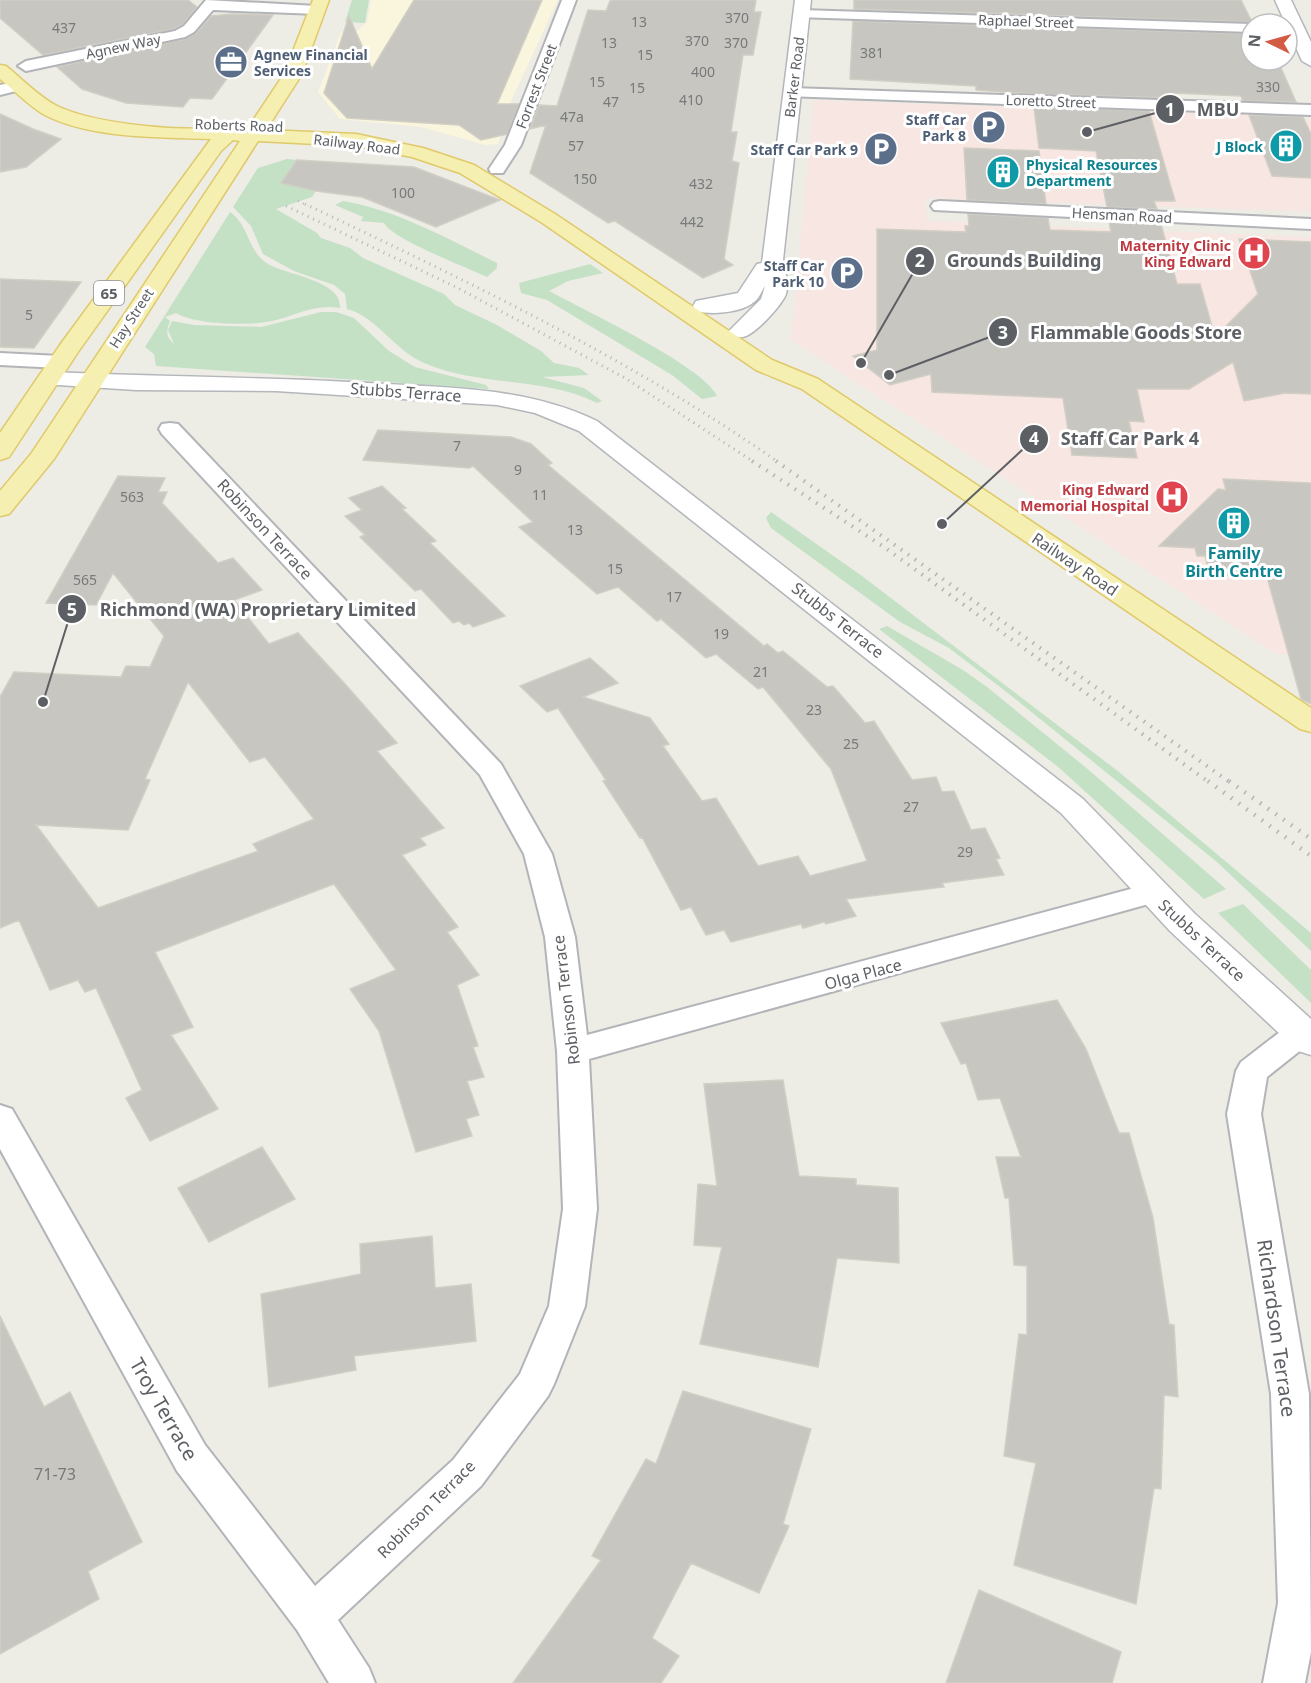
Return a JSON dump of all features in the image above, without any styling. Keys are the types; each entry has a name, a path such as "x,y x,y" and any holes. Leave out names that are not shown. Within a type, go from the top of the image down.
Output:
{"main road":[{"name":"Hay Street","path":"0,508 41,459 95,373 293,74 319,5"},
{"path":"9,51 43,79"},
{"name":"Railway Road","path":"0,70 48,109 78,122 142,131 228,135 256,130 356,140 416,152 467,169 548,218 764,364 810,384 1311,722"},
{"path":"293,74 301,84 295,94 297,111 320,128"},
{"name":"Roberts Road","path":"68,99 90,109 128,118 256,130 320,128 362,130 414,139 501,163 555,207"},
{"path":"78,122 101,131 162,141 182,155 183,171 172,186 177,198"},
{"name":"Hay Street","path":"0,452 177,198 218,143 228,135"},
{"path":"237,158 272,150 309,146 416,152"},
{"name":"Railway Road","path":"555,207 787,360 810,384"}],"street":[{"name":"Forrest Street","path":"501,163 513,145 569,0"},
{"path":"211,3 319,5"},
{"name":"Agnew Way","path":"26,66 180,34 189,29 211,3"},
{"name":"Raphael Street","path":"802,7 1239,27"},
{"name":"Barker Road","path":"740,331 766,309 774,297 778,280 772,260 802,7"},
{"path":"1299,41 1311,60"},
{"path":"0,90 19,87"},
{"name":"Loretto Street","path":"792,93 1311,110"},
{"name":"Hensman Road","path":"940,206 1309,223"},
{"name":"Barker Road","path":"704,306 729,304 746,298 772,260"},
{"path":"0,359 55,371"},
{"path":"0,376 55,371"},
{"name":"Stubbs Terrace","path":"55,371 518,401 558,410 588,426 1072,806 1153,893 1306,1037"},
{"name":"Robinson Terrace","path":"170,429 491,770 538,854 560,937 573,1051 580,1209 567,1306 535,1384 466,1473 312,1616"},
{"name":"Olga Place","path":"573,1051 1153,893"},
{"name":"Richardson Terrace","path":"1284,1683 1299,1604 1290,1394 1244,1114 1252,1071 1306,1037"},
{"name":"Troy Terrace","path":"0,1118 49,1209 191,1458 312,1616 354,1683"}],"shaded area":[{"path":"371,0 558,0 512,99 498,144 485,145 421,127 340,119 318,92 341,32 358,30 367,22"},
{"name":"King Edward Memorial Hospital","path":"814,100 1287,116 1311,121 1311,212 925,198 927,221 1311,237 1311,656 1276,654 791,340"}],"green space":[{"path":"352,0 369,0 365,23 345,22"},
{"path":"287,159 297,160 282,182 316,191 312,197 276,209 317,233 321,238 350,248 363,258 444,294 455,305 497,325 541,351 554,363 579,368 589,375 542,377 584,388 602,401 597,403 555,389 467,376 424,363 404,350 377,326 358,313 347,309 345,294 334,285 294,271 263,254 251,226 233,207 258,168"},
{"path":"343,201 383,211 422,226 497,263 497,268 487,277 447,260 401,237 384,223 361,221 363,217 335,205"},
{"path":"230,212 241,224 261,259 277,268 324,285 339,299 340,308 322,307 272,321 250,324 209,322 176,313 165,317 170,321 168,330 172,321 194,325 261,327 321,312 336,312 354,318 389,351 415,367 486,385 489,389 156,366 154,354 145,347"},
{"path":"590,264 603,273 568,281 549,291 667,355 708,384 717,396 702,399 672,375 547,300 521,293 519,283"},
{"path":"771,512 862,576 1119,772 1311,933 1311,951 1217,862 1013,697 949,648 900,622 771,528 766,518"},
{"path":"887,626 963,670 987,687 1090,771 1226,889 1204,899 1057,766 879,629"},
{"path":"1243,904 1311,970 1311,1003 1218,913"}],"building":[{"path":"0,0 188,0 197,7 183,24 174,29 43,55 0,18"},
{"path":"414,0 542,0 497,104 519,104 507,134 481,140 459,125 347,118 324,93 349,16 372,69"},
{"path":"756,0 754,12 761,12 753,55 743,55 731,132 737,132 732,161 739,163 724,259 733,265 703,278 615,221 608,223 530,173 546,125 530,129 539,105 557,106 588,10 606,11 610,1"},
{"path":"854,0 1241,0 1247,12 1239,12 1239,22 854,9"},
{"path":"273,15 212,99 190,98 183,107 126,103 82,89 57,67 185,39 196,33 211,16"},
{"path":"853,21 1239,34 1239,72 1283,72 1296,102 1243,101 1241,96 1174,93 1175,98 1032,94 976,90 976,86 850,79"},
{"path":"1034,107 1149,111 1175,201 1154,201 1157,209 1107,207 1096,151 1039,148"},
{"path":"0,114 61,139 26,167 0,172"},
{"name":"J Block","path":"1249,115 1303,117 1311,134 1311,178 1272,176"},
{"name":"Physical Resources Department","path":"964,148 1039,151 1046,204 967,200"},
{"path":"297,160 414,167 500,200 436,227 362,197 316,191 281,183"},
{"path":"968,214 1048,218 1050,230 1111,232 1109,221 1161,224 1177,284 1200,284 1215,337 1258,294 1239,239 1311,242 1311,394 1285,393 1244,401 1233,362 1189,389 1137,389 1144,422 1129,421 1137,458 1072,455 1063,398 932,392 931,374 890,385 853,356 877,350 877,229 966,232 965,226 969,226"},
{"path":"0,279 81,282 34,348 0,347"},
{"path":"378,430 511,437 531,444 552,463 548,465 764,646 767,644 778,653 783,651 827,687 833,686 865,723 874,721 912,780 936,777 942,792 954,791 971,830 985,828 1000,858 996,859 1004,875 942,883 944,887 846,899 856,916 826,924 824,922 803,928 801,924 731,942 724,930 706,935 691,907 681,910 642,837 640,838 603,781 606,780 558,708 547,712 520,686 590,658 618,683 583,697 650,718 669,744 663,746 702,801 716,798 758,866 798,856 810,876 867,861 831,769 763,687 758,689 716,654 706,658 661,619 657,621 618,587 597,594 519,527 533,522 473,466 469,468 363,460"},
{"path":"118,476 165,478 158,492 167,492 162,503 218,563 233,558 262,590 234,600 269,644 298,633 397,743 377,751 444,828 420,838 426,845 402,855 458,927 447,932 479,975 457,985 478,1046 473,1047 484,1077 467,1081 479,1115 466,1119 472,1136 416,1152 379,1031 350,989 396,970 334,884 155,952 193,1027 171,1035 218,1109 150,1141 126,1098 142,1090 96,988 85,992 78,980 50,990 19,920 0,928 0,697 14,672 121,677 126,666 150,667 164,636 113,573 96,605 46,603","holes":["188,682 250,762 265,757 314,819 253,844 258,851 98,908 36,825 128,830 150,780 145,779"]},
{"path":"1223,479 1311,483 1311,704 1301,699 1267,577 1210,574 1205,556 1197,556 1195,548 1159,546 1218,489 1226,490"},
{"path":"382,486 406,508 402,509 436,541 430,543 505,616 473,627 469,623 464,625 459,621 453,623 421,589 415,591 360,537 365,535 345,516 362,510 349,498"},
{"path":"1057,1000 1086,1049 1119,1133 1129,1133 1153,1218 1169,1324 1174,1325 1178,1397 1164,1395 1161,1489 1154,1488 1136,1604 1014,1565 1036,1463 1004,1456 1019,1334 1027,1335 1027,1266 1014,1265 1009,1198 1005,1198 996,1157 1021,1157 1000,1098 978,1100 966,1063 961,1064 941,1023"},
{"path":"783,1080 799,1176 856,1179 856,1185 898,1188 899,1263 837,1258 818,1367 700,1344 722,1247 694,1245 698,1184 717,1186 704,1084"},
{"path":"262,1147 295,1199 209,1242 178,1188"},
{"path":"432,1236 435,1288 471,1284 476,1341 354,1356 356,1370 269,1387 261,1294 361,1274 360,1244"},
{"path":"0,1316 44,1407 70,1392 142,1542 88,1571 99,1599 0,1654"},
{"path":"683,1391 811,1429 783,1524 789,1526 759,1593 691,1563 652,1638 679,1656 661,1683 513,1683 601,1560 592,1556 646,1459 656,1464"},
{"path":"979,1590 1121,1652 1112,1683 946,1683"}],"railway":[{"path":"298,201 308,206"},
{"path":"305,204 487,292 606,355 722,424 778,462"},
{"path":"286,206 456,287 625,378 754,462"},
{"path":"752,461 884,547 1210,783"},
{"path":"776,461 1231,783"},
{"path":"1208,781 1311,856"},
{"path":"1229,781 1311,839"}],"place":[{"name":"Agnew Financial Services","path":"231,62"},
{"name":"Staff Car Park 8","path":"989,127"},
{"name":"MBU","path":"1087,132"},
{"name":"J Block","path":"1286,146"},
{"name":"Staff Car Park 9","path":"881,149"},
{"name":"Physical Resources Department","path":"1003,172"},
{"name":"Maternity Clinic King Edward","path":"1254,253"},
{"name":"Staff Car Park 10","path":"847,273"},
{"name":"Grounds Building","path":"861,363"},
{"name":"Flammable Goods Store","path":"889,375"},
{"name":"King Edward Memorial Hospital","path":"1172,497"},
{"name":"Family Birth Centre","path":"1234,523"},
{"name":"Staff Car Park 4","path":"942,524"},
{"name":"Richmond (WA) Proprietary Limited","path":"43,702"}]}
